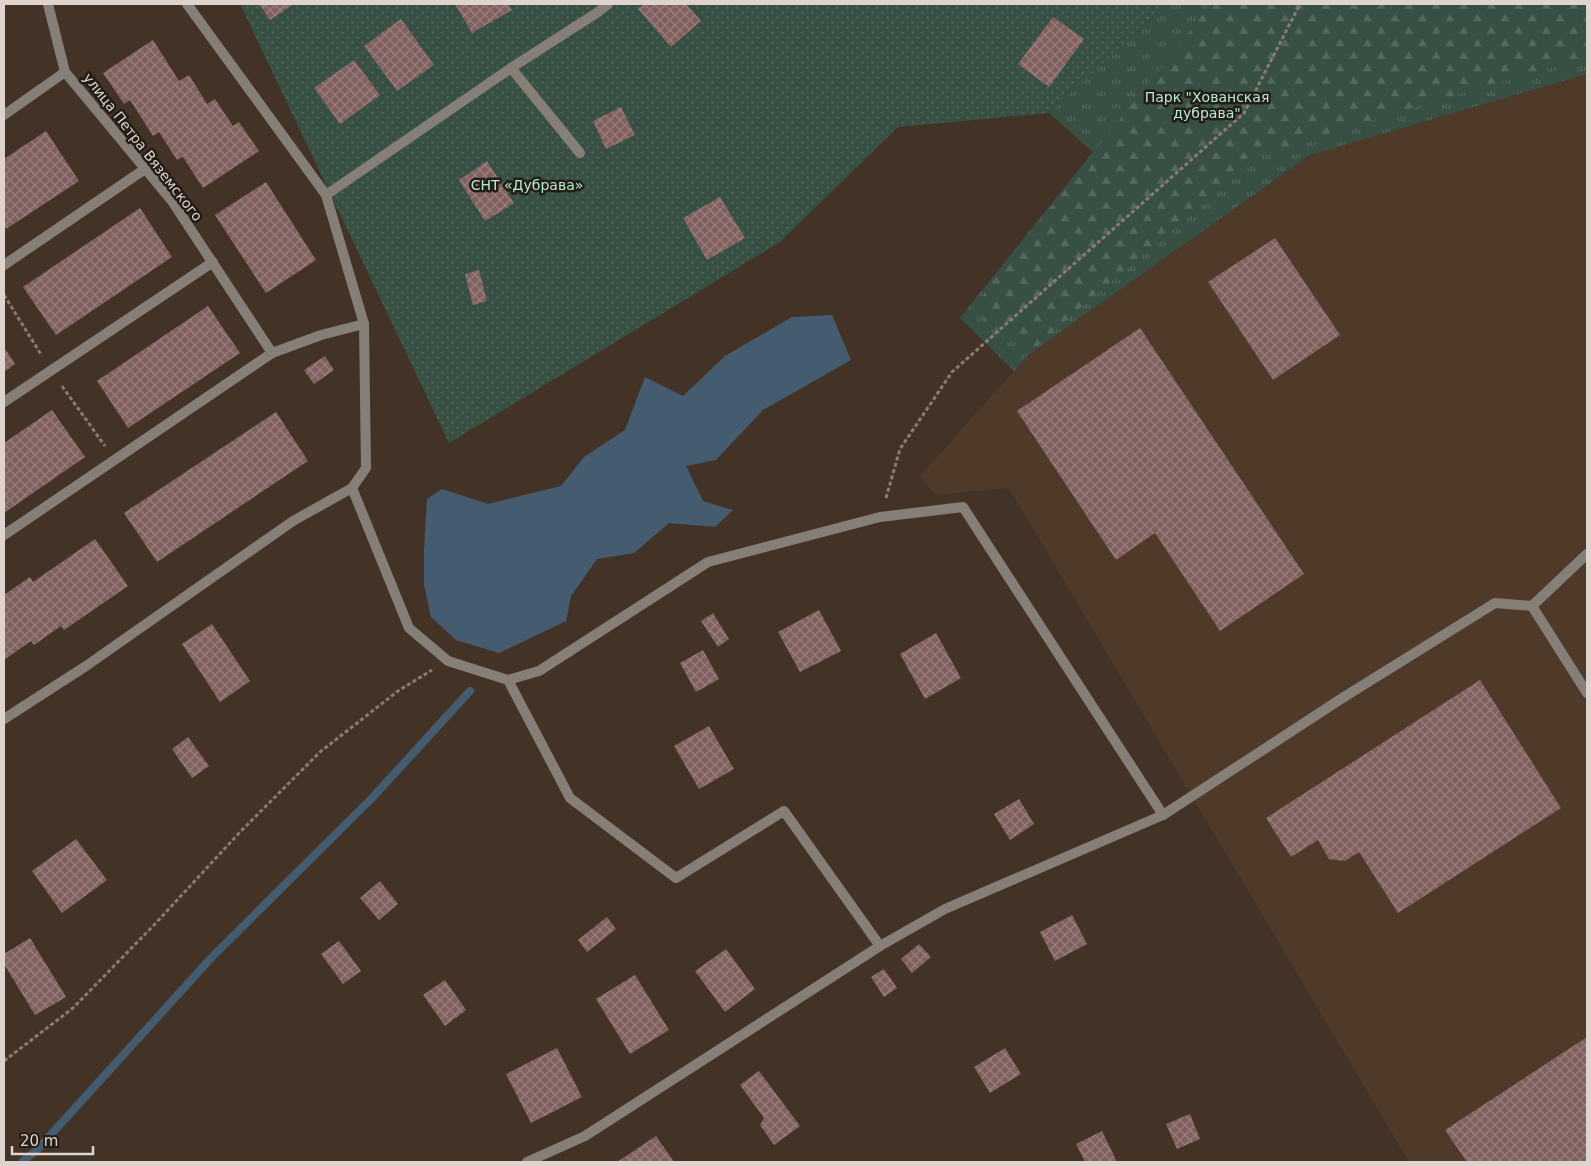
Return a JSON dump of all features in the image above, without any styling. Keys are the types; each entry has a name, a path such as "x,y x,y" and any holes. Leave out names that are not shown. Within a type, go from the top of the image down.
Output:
{"street":[{"path":"48,4 65,72"},
{"path":"4,719 86,666 293,521 352,488 366,468 364,324 326,194 187,4"},
{"path":"326,194 608,4"},
{"path":"511,68 580,153"},
{"name":"улица Петра Вяземского","path":"4,115 65,72 172,202 272,353"},
{"path":"4,264 145,169"},
{"path":"4,402 213,262"},
{"path":"4,535 272,353 364,324"},
{"path":"352,488 409,628 448,661 508,680 539,671 708,562 880,517 963,507 1163,815"},
{"path":"527,1162 585,1136 880,946 945,909 1163,815 1344,697 1495,603 1532,606 1587,554"},
{"path":"1532,606 1587,693"},
{"path":"508,680 570,798 676,878 784,811 880,946"}],"path":[{"path":"880,517 900,449 952,372 1244,113 1300,4"},
{"path":"4,1061 73,1008 154,925 241,831 320,752 398,691 448,661"}],"shaded area":[{"path":"1587,74 1587,1162 1409,1162 1009,488 935,495 920,476 1028,355 1310,155"}],"green space":[{"name":"СНТ «Дубрава»","path":"240,4 1167,4 1049,113 898,127 780,242 449,443"},
{"name":"Парк \"Хованская дубрава\"","path":"1167,4 1587,4 1587,74 1310,155 1028,355 1014,371 960,318 1093,152 1049,113"},
{"name":"Парк \"Хованская дубрава\"","path":"1211,4 1587,4 1587,57 1391,114 1251,159 1035,348 983,325 984,292"}],"water":[{"path":"832,315 851,360 763,410 716,460 686,466 703,501 733,510 715,527 669,523 634,553 597,559 571,596 566,621 499,653 456,640 431,617 424,585 427,499 442,489 488,504 561,486 584,457 625,430 645,377 683,396 725,356 792,317"}],"building":[{"path":"259,4 294,4 270,20"},
{"path":"455,4 508,4 512,10 472,33"},
{"path":"644,4 686,4 701,21 671,47 638,9"},
{"path":"1053,17 1084,39 1049,87 1018,64"},
{"path":"401,19 434,65 397,91 364,46"},
{"path":"153,40 179,81 189,75 207,104 215,99 233,126 239,122 259,151 203,188 183,157 177,160 159,132 153,136 130,100 124,104 103,73"},
{"path":"354,60 380,95 340,124 314,88"},
{"path":"621,107 635,135 606,149 593,121"},
{"path":"46,131 79,181 6,229 4,224 4,159"},
{"path":"487,161 514,203 485,221 459,180"},
{"path":"266,182 316,260 266,293 215,215"},
{"path":"720,197 745,238 707,260 683,218"},
{"path":"140,208 172,257 56,335 23,287"},
{"path":"1275,238 1340,335 1273,380 1208,282"},
{"path":"479,270 487,301 473,305 465,274"},
{"path":"208,306 240,353 128,428 97,381"},
{"path":"1140,328 1304,574 1220,631 1155,533 1116,560 1017,411"},
{"path":"4,347 15,364 4,372"},
{"path":"325,356 334,370 314,384 304,370"},
{"path":"52,410 85,457 4,513 4,443"},
{"path":"276,412 308,461 157,562 124,513"},
{"path":"95,539 128,586 64,630 61,626 34,645 31,641 4,660 4,595 30,577 33,582"},
{"path":"819,610 841,651 800,672 778,632"},
{"path":"713,613 729,639 718,647 701,621"},
{"path":"212,624 250,681 220,702 182,644"},
{"path":"936,633 961,678 925,699 900,654"},
{"path":"703,650 719,679 696,692 680,663"},
{"path":"1480,680 1561,808 1398,913 1359,852 1345,861 1329,859 1318,840 1291,857 1266,818"},
{"path":"709,726 734,769 699,789 674,746"},
{"path":"188,737 209,766 192,778 172,749"},
{"path":"1019,799 1034,824 1010,840 994,814"},
{"path":"76,839 107,880 62,913 32,871"},
{"path":"380,881 398,904 379,920 360,898"},
{"path":"1072,915 1087,944 1055,961 1040,932"},
{"path":"607,917 616,929 587,952 578,940"},
{"path":"30,938 66,997 35,1015 4,964 4,954"},
{"path":"339,941 361,971 343,984 321,954"},
{"path":"919,944 931,957 912,973 901,959"},
{"path":"726,949 755,989 725,1012 695,971"},
{"path":"884,969 897,988 884,997 871,977"},
{"path":"635,975 669,1030 630,1054 596,999"},
{"path":"445,980 466,1010 445,1026 423,995"},
{"path":"1587,1037 1587,1162 1467,1162 1445,1130"},
{"path":"557,1048 582,1097 531,1123 506,1074"},
{"path":"1005,1048 1021,1074 990,1093 974,1067"},
{"path":"759,1071 800,1126 774,1145 760,1125 764,1118 740,1085"},
{"path":"1190,1114 1200,1139 1177,1149 1166,1124"},
{"path":"1102,1131 1117,1162 1085,1162 1076,1144"},
{"path":"656,1136 674,1162 617,1162"}],"waterway":[{"path":"22,1162 37,1150 212,957 372,798 470,691"}]}
